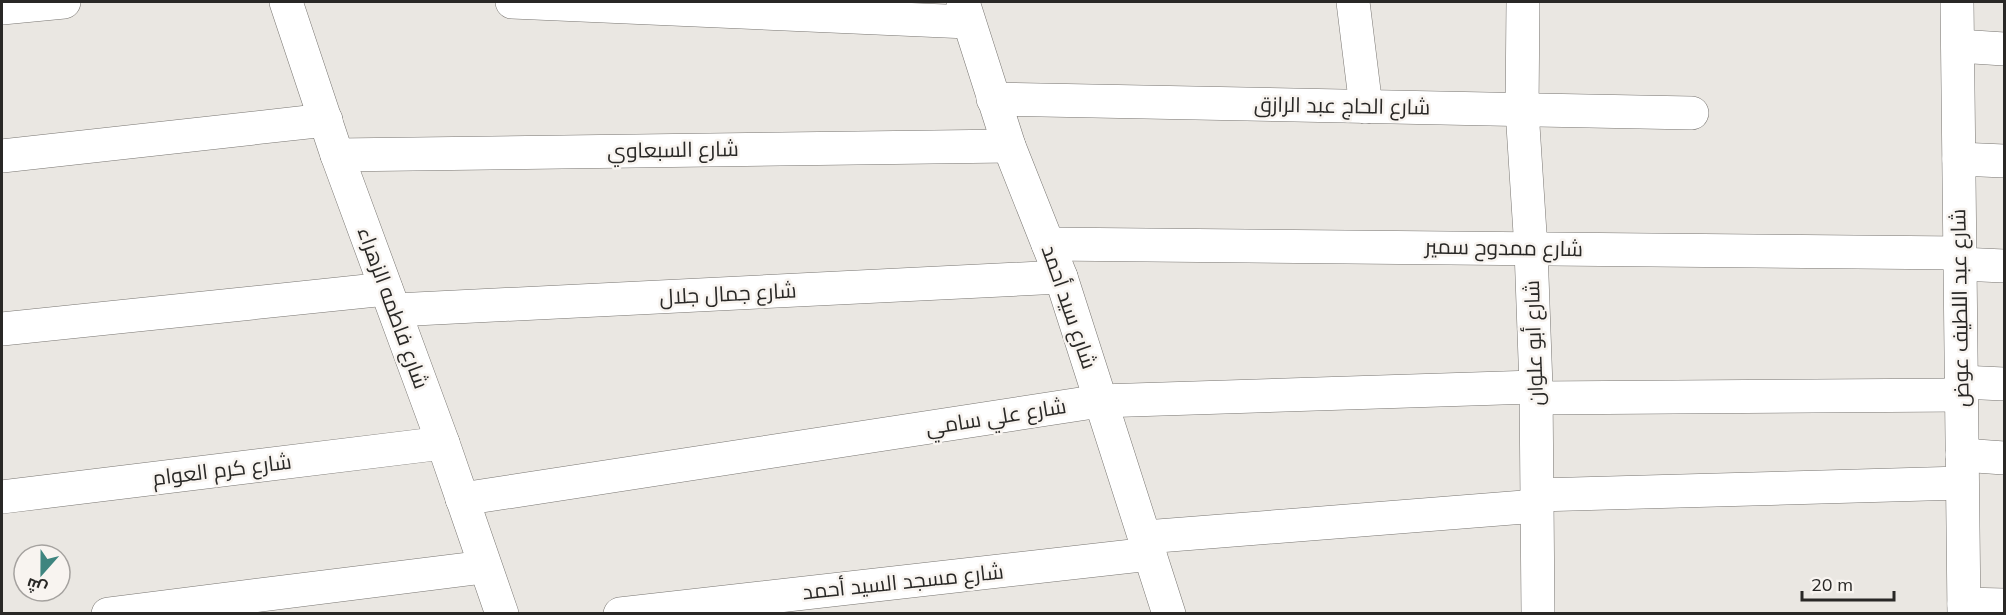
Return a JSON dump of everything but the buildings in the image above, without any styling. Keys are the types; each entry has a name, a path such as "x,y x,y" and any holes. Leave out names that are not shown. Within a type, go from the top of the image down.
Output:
{"street":[{"path":"2,8 63,2"},
{"name":"شارع فاطمه الزهراء","path":"286,2 337,155 443,443 502,614"},
{"path":"512,2 965,12"},
{"path":"1353,2 1366,107"},
{"name":"شارع أبو علوان","path":"1522,2 1522,110 1531,249 1536,392 1538,614"},
{"name":"شارع عبد اللطيف عوض","path":"1957,2 1964,609"},
{"name":"شارع سيد أحمد","path":"965,12 1010,146 1061,277 1169,614"},
{"path":"1958,46 2004,49"},
{"name":"شارع الحاج عبد الرازق","path":"993,99 1692,113"},
{"path":"2,156 326,120"},
{"name":"شارع السبعاوي","path":"337,155 1010,146"},
{"path":"1959,159 2004,161"},
{"name":"شارع ممدوح سمير","path":"1048,244 1531,249 1960,259 2004,266"},
{"name":"شارع جمال جلال","path":"2,329 391,300 1061,277"},
{"name":"شارع علي سامي","path":"462,499 1100,401 1536,392 1961,389 2004,384"},
{"name":"شارع كرم العوام","path":"2,497 443,443"},
{"name":"شارع مسجد السيد أحمد","path":"620,614 1147,545 1537,501 1962,469 2004,458"},
{"path":"108,614 484,567"},
{"path":"1964,609 2004,605"}]}
